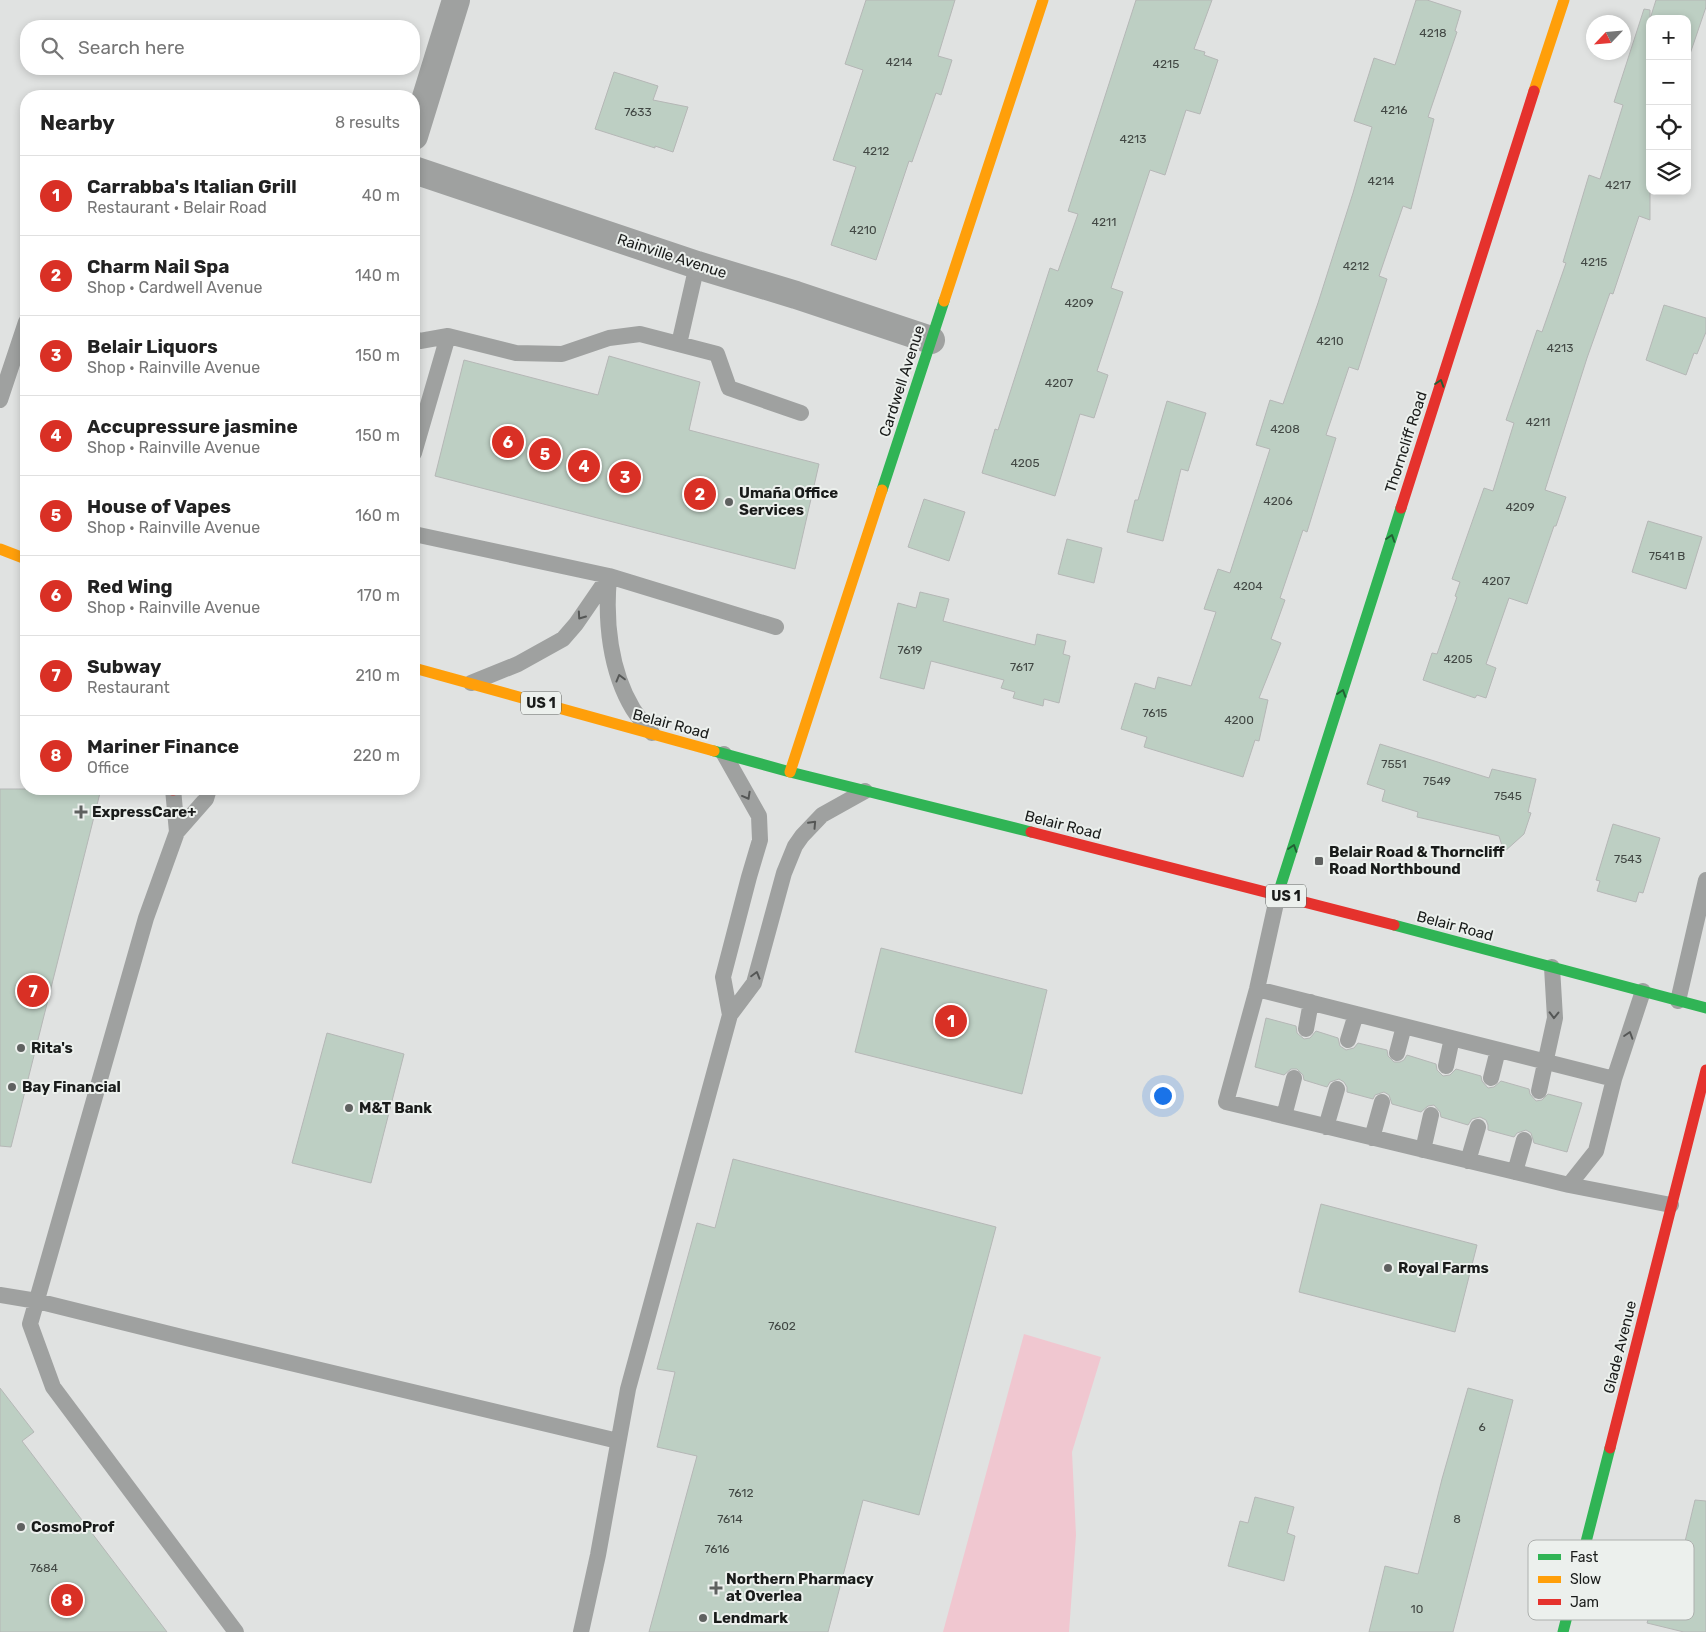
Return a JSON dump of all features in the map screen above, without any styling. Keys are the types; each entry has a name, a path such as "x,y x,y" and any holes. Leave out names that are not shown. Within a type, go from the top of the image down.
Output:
{"street":[{"path":"420,117 456,0"},
{"name":"Cardwell Avenue","path":"790,772 1043,0"},
{"name":"Thorncliff Road","path":"1278,894 1514,149 1564,0"},
{"name":"Rainville Avenue","path":"420,172 697,265 796,295 931,340"},
{"path":"0,549 20,557"},
{"name":"Belair Road","path":"420,670 790,772 1278,894 1706,1008"},
{"name":"Glade Avenue","path":"1586,1540 1706,1070"}],"lane":[{"path":"679,344 697,265"},
{"path":"420,340 448,336 516,353 562,354 609,338 640,334 717,354 729,388 800,412"},
{"path":"420,432 448,336"},
{"path":"0,400 20,340"},
{"path":"420,535 609,576 776,627"},
{"path":"469,683 518,664 563,639 576,624 609,576"},
{"path":"609,576 607,600 610,642 622,686 633,710 653,734"},
{"path":"724,754 759,816 760,840 723,977 730,1015"},
{"path":"580,1632 598,1555 628,1389 730,1015 754,983 784,873 795,846 822,815 865,791"},
{"path":"174,795 178,832"},
{"path":"207,795 206,799 178,832 146,918 30,1324 53,1387 236,1632"},
{"path":"1678,1001 1706,883"},
{"path":"1278,894 1257,988 1226,1102 1569,1185 1671,1206"},
{"path":"1539,1092 1555,1018 1552,967"},
{"path":"1257,988 1614,1079"},
{"path":"1569,1185 1596,1150 1614,1079 1643,991"},
{"path":"1306,1029 1311,1002"},
{"path":"1348,1040 1356,1014"},
{"path":"1397,1053 1404,1026"},
{"path":"1446,1066 1452,1038"},
{"path":"1491,1078 1498,1050"},
{"path":"1284,1116 1294,1078"},
{"path":"1326,1127 1337,1090"},
{"path":"1372,1138 1382,1102"},
{"path":"1423,1150 1431,1115"},
{"path":"1468,1161 1478,1127"},
{"path":"1515,1172 1524,1140"},
{"path":"0,1295 37,1300 618,1441"}],"shaded area":[{"path":"1024,1334 1101,1357 1072,1452 1076,1535 1069,1632 943,1632"}],"building":[{"path":"866,0 955,0 938,56 952,60 941,95 936,93 912,162 909,161 876,260 831,245 856,167 833,160 863,70 845,64"},
{"path":"1136,0 1212,0 1194,49 1205,52 1204,55 1218,60 1200,114 1186,110 1165,175 1150,170 1111,288 1123,292 1097,371 1108,375 1094,418 1080,414 1055,496 982,473 995,429 998,430 1050,268 1058,271 1078,214 1068,211"},
{"path":"1416,0 1427,0 1461,11 1455,31 1457,32 1428,117 1434,119 1411,209 1403,206 1379,276 1387,279 1358,370 1349,367 1326,435 1336,438 1307,532 1303,530 1280,598 1285,600 1271,639 1281,643 1259,698 1268,700 1259,741 1255,740 1243,777 1144,747 1147,737 1121,729 1135,683 1155,689 1158,677 1191,686 1216,612 1204,609 1218,569 1230,573 1270,449 1256,445 1270,400 1283,404 1353,193 1372,127 1354,121 1374,58 1395,65"},
{"path":"1656,0 1706,0 1706,7 1691,51 1691,15 1651,15"},
{"path":"1644,9 1650,10 1650,15 1646,15 1646,195 1650,195 1650,220 1639,216 1613,294 1610,293 1587,358 1545,490 1566,497 1556,526 1554,526 1527,604 1509,598 1486,664 1496,668 1486,698 1477,695 1475,698 1423,680 1432,653 1437,654 1457,597 1455,596 1460,582 1452,579 1484,488 1493,491 1514,423 1506,420 1537,330 1542,332 1566,263 1563,262 1589,175 1600,179 1623,105 1614,102 1628,60 1631,60 1631,49"},
{"path":"614,72 658,86 653,100 688,107 673,152 595,129"},
{"path":"1664,305 1706,318 1706,332 1697,354 1694,353 1686,375 1646,360"},
{"path":"609,356 700,382 689,430 819,464 795,569 435,476 464,360 598,395"},
{"path":"1167,401 1206,413 1188,471 1181,469 1163,541 1127,532 1135,500 1138,500"},
{"path":"924,499 965,512 949,561 908,547"},
{"path":"1648,521 1702,537 1686,589 1632,572"},
{"path":"1067,539 1102,548 1094,583 1058,574"},
{"path":"920,592 949,599 943,621 1035,645 1037,634 1066,641 1063,654 1070,656 1059,703 1044,699 1043,706 1013,698 1015,692 1001,688 1004,680 931,661 924,689 880,678 898,603 916,608"},
{"path":"1380,744 1489,778 1492,769 1536,779 1528,812 1531,813 1524,834 1504,852 1499,836 1417,817 1418,812 1382,801 1385,790 1367,784"},
{"path":"0,789 20,789 20,795 99,795 11,1147 0,1146"},
{"path":"1613,824 1660,838 1643,893 1639,892 1636,902 1597,891 1600,881 1596,880"},
{"path":"881,948 1047,990 1022,1094 855,1052"},
{"path":"1266,1018 1296,1026 1297,1033 1304,1039 1310,1038 1316,1031 1338,1038 1340,1046 1346,1050 1354,1048 1358,1043 1387,1050 1388,1056 1394,1062 1404,1060 1407,1055 1436,1064 1437,1070 1443,1076 1450,1075 1456,1069 1481,1076 1482,1081 1488,1088 1494,1087 1501,1081 1529,1089 1530,1094 1536,1101 1542,1100 1548,1094 1582,1103 1567,1152 1534,1143 1531,1133 1526,1130 1517,1133 1514,1137 1488,1130 1486,1120 1480,1117 1472,1119 1468,1125 1441,1117 1440,1112 1434,1105 1428,1106 1421,1112 1392,1104 1389,1095 1384,1092 1375,1095 1373,1099 1347,1092 1344,1082 1339,1079 1330,1082 1327,1087 1304,1080 1303,1075 1297,1069 1291,1069 1284,1075 1255,1067"},
{"name":"M&T Bank","path":"327,1033 404,1054 371,1183 292,1163"},
{"path":"733,1159 996,1227 919,1515 863,1500 828,1632 649,1632 697,1456 657,1447 675,1372 657,1369 697,1223 715,1228"},
{"name":"Royal Farms","path":"1321,1204 1477,1245 1455,1332 1299,1292"},
{"path":"0,1388 34,1432 22,1441 167,1632 0,1632"},
{"path":"1468,1388 1513,1400 1453,1632 1369,1632 1385,1566 1418,1574"},
{"path":"1255,1497 1294,1507 1287,1533 1295,1536 1284,1581 1228,1566 1240,1521 1248,1523"},
{"path":"1695,1500 1706,1501 1706,1632 1684,1632 1647,1623 1648,1620 1694,1620 1694,1540 1685,1540"}],"traffic: fast":[{"path":"882,490 944,301"},
{"path":"1278,894 1401,508"},
{"path":"714,751 790,772 1031,832"},
{"path":"1394,925 1706,1008"},
{"path":"1586,1540 1610,1448"},
{"path":"1563,1632 1566,1620"}],"traffic: slow":[{"path":"944,301 1043,0"},
{"path":"1534,91 1564,0"},
{"path":"790,772 882,490"},
{"path":"0,549 20,557"},
{"path":"420,670 714,751"}],"traffic: jam":[{"path":"1401,508 1534,91"},
{"path":"1031,832 1394,925"},
{"path":"1610,1448 1706,1070"}],"place":[{"name":"Red Wing","path":"508,442"},
{"name":"House of Vapes","path":"545,454"},
{"name":"Accupressure jasmine","path":"584,466"},
{"name":"Belair Liquors","path":"625,477"},
{"name":"Charm Nail Spa","path":"700,494"},
{"name":"Umaña Office Services","path":"729,502"},
{"name":"ExpressCare+","path":"81,812"},
{"name":"Belair Road & Thorncliff Road Northbound","path":"1319,861"},
{"name":"Subway","path":"33,991"},
{"name":"Carrabba's Italian Grill","path":"951,1021"},
{"name":"Rita's","path":"21,1048"},
{"name":"Bay Financial","path":"12,1087"},
{"name":"M&T Bank","path":"349,1108"},
{"name":"Royal Farms","path":"1388,1268"},
{"name":"CosmoProf","path":"21,1527"},
{"name":"Northern Pharmacy at Overlea","path":"716,1588"},
{"name":"Mariner Finance","path":"67,1600"},
{"name":"Lendmark","path":"703,1618"}]}
